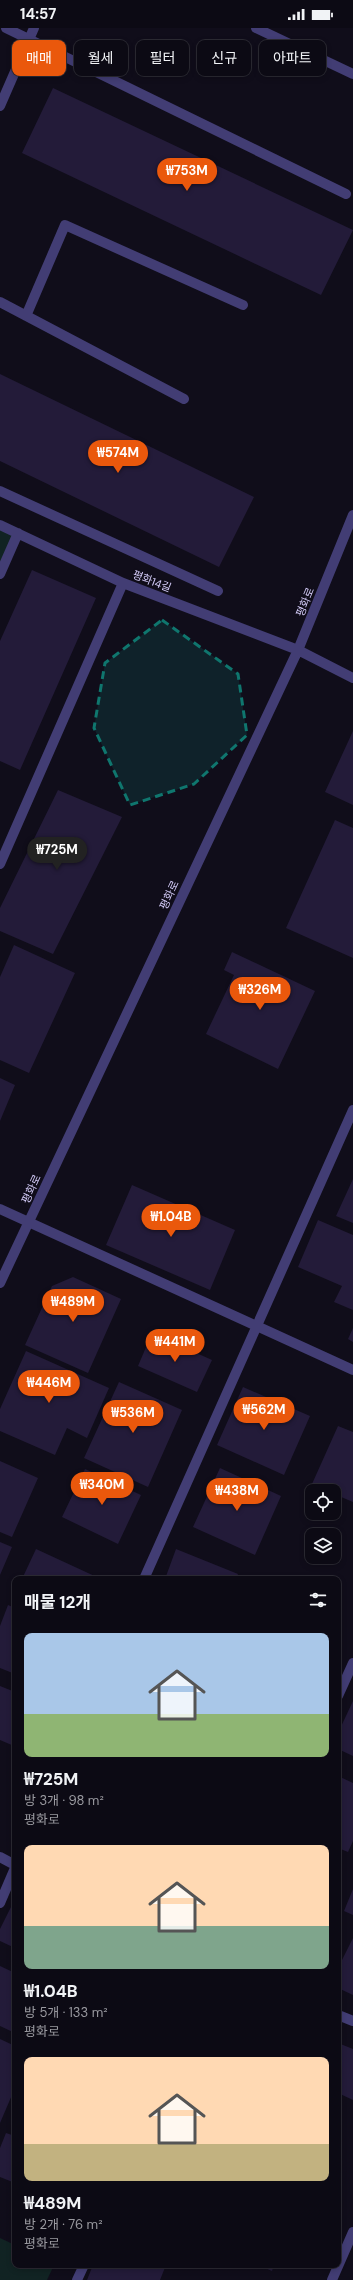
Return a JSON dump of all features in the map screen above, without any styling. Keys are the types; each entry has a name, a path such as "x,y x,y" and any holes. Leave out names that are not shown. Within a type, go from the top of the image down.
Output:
{"street":[{"path":"6,28 346,194"},
{"path":"0,106 34,28"},
{"path":"256,28 353,74"},
{"path":"26,316 65,225 243,305"},
{"path":"0,302 184,399"},
{"path":"0,491 218,591"},
{"name":"평화로","path":"0,1283 298,650 353,515"},
{"name":"평화14길","path":"0,525 123,583 298,650 353,678"},
{"path":"0,574 18,534"},
{"path":"0,864 123,583"},
{"path":"145,1576 353,1110"},
{"path":"0,1209 353,1370"},
{"path":"341,1689 353,1663"},
{"path":"0,1857 12,1864"},
{"path":"0,1903 12,1873"},
{"path":"341,2016 353,2021"},
{"path":"341,2259 353,2232"},
{"path":"77,2280 83,2268"},
{"path":"332,2280 337,2268"}],"highlighted area":[{"path":"162,620 238,674 247,735 194,784 130,805 94,728 105,663"}],"shaded area":[{"path":"0,525 18,533 0,574"},
{"path":"0,2238 12,2244 12,2268 53,2268 47,2280 0,2280"}],"building":[{"path":"53,88 353,230 321,295 22,153"},
{"path":"0,374 254,497 219,567 0,461"},
{"path":"32,570 96,598 20,770 0,761 0,641"},
{"path":"353,731 353,805 325,792"},
{"path":"58,790 122,817 53,954 0,931 0,908"},
{"path":"335,820 353,828 353,958 286,928"},
{"path":"14,945 75,973 29,1073 0,1060 0,977"},
{"path":"232,952 315,991 278,1069 206,1034 234,975 224,970"},
{"path":"0,1078 15,1085 0,1121"},
{"path":"353,1179 353,1223 336,1216"},
{"path":"132,1185 235,1230 210,1290 106,1245"},
{"path":"318,1220 353,1235 353,1310 334,1302 342,1286 298,1267"},
{"path":"73,1277 121,1299 88,1373 25,1345 52,1286"},
{"path":"353,1328 353,1342 348,1339"},
{"path":"152,1333 212,1360 197,1392 138,1366"},
{"path":"26,1351 109,1388 87,1438 67,1428 55,1455 0,1431 0,1409"},
{"path":"119,1382 182,1410 148,1487 84,1458"},
{"path":"243,1387 310,1416 284,1475 217,1445"},
{"path":"338,1426 353,1432 353,1502 341,1497 341,1484 312,1484"},
{"path":"0,1461 38,1478 12,1537 0,1532"},
{"path":"220,1468 281,1496 255,1555 193,1527"},
{"path":"85,1469 141,1495 118,1544 62,1517"},
{"path":"0,1542 12,1547 0,1575"},
{"path":"36,1549 94,1576 23,1576"},
{"path":"176,1549 238,1574 237,1576 166,1576"},
{"path":"8,1605 12,1607 12,1673 0,1668 0,1626"},
{"path":"0,1686 12,1691 12,1745 0,1740"},
{"path":"353,1701 353,1756 341,1750 341,1727"},
{"path":"341,1777 353,1783 353,1841 348,1852 341,1849"},
{"path":"353,1889 353,1915 344,1911"},
{"path":"12,1905 12,1947 0,1941 0,1929"},
{"path":"353,1938 353,1995 341,1989 341,1962"},
{"path":"0,1966 12,1972 12,2032 0,2026"},
{"path":"0,2039 12,2045 12,2095 0,2123"},
{"path":"341,2044 353,2049 353,2100 341,2094"},
{"path":"6,2133 12,2135 12,2182 0,2177 0,2148"},
{"path":"92,2268 165,2268 160,2280 87,2280"},
{"path":"265,2268 273,2268 272,2271"}]}
